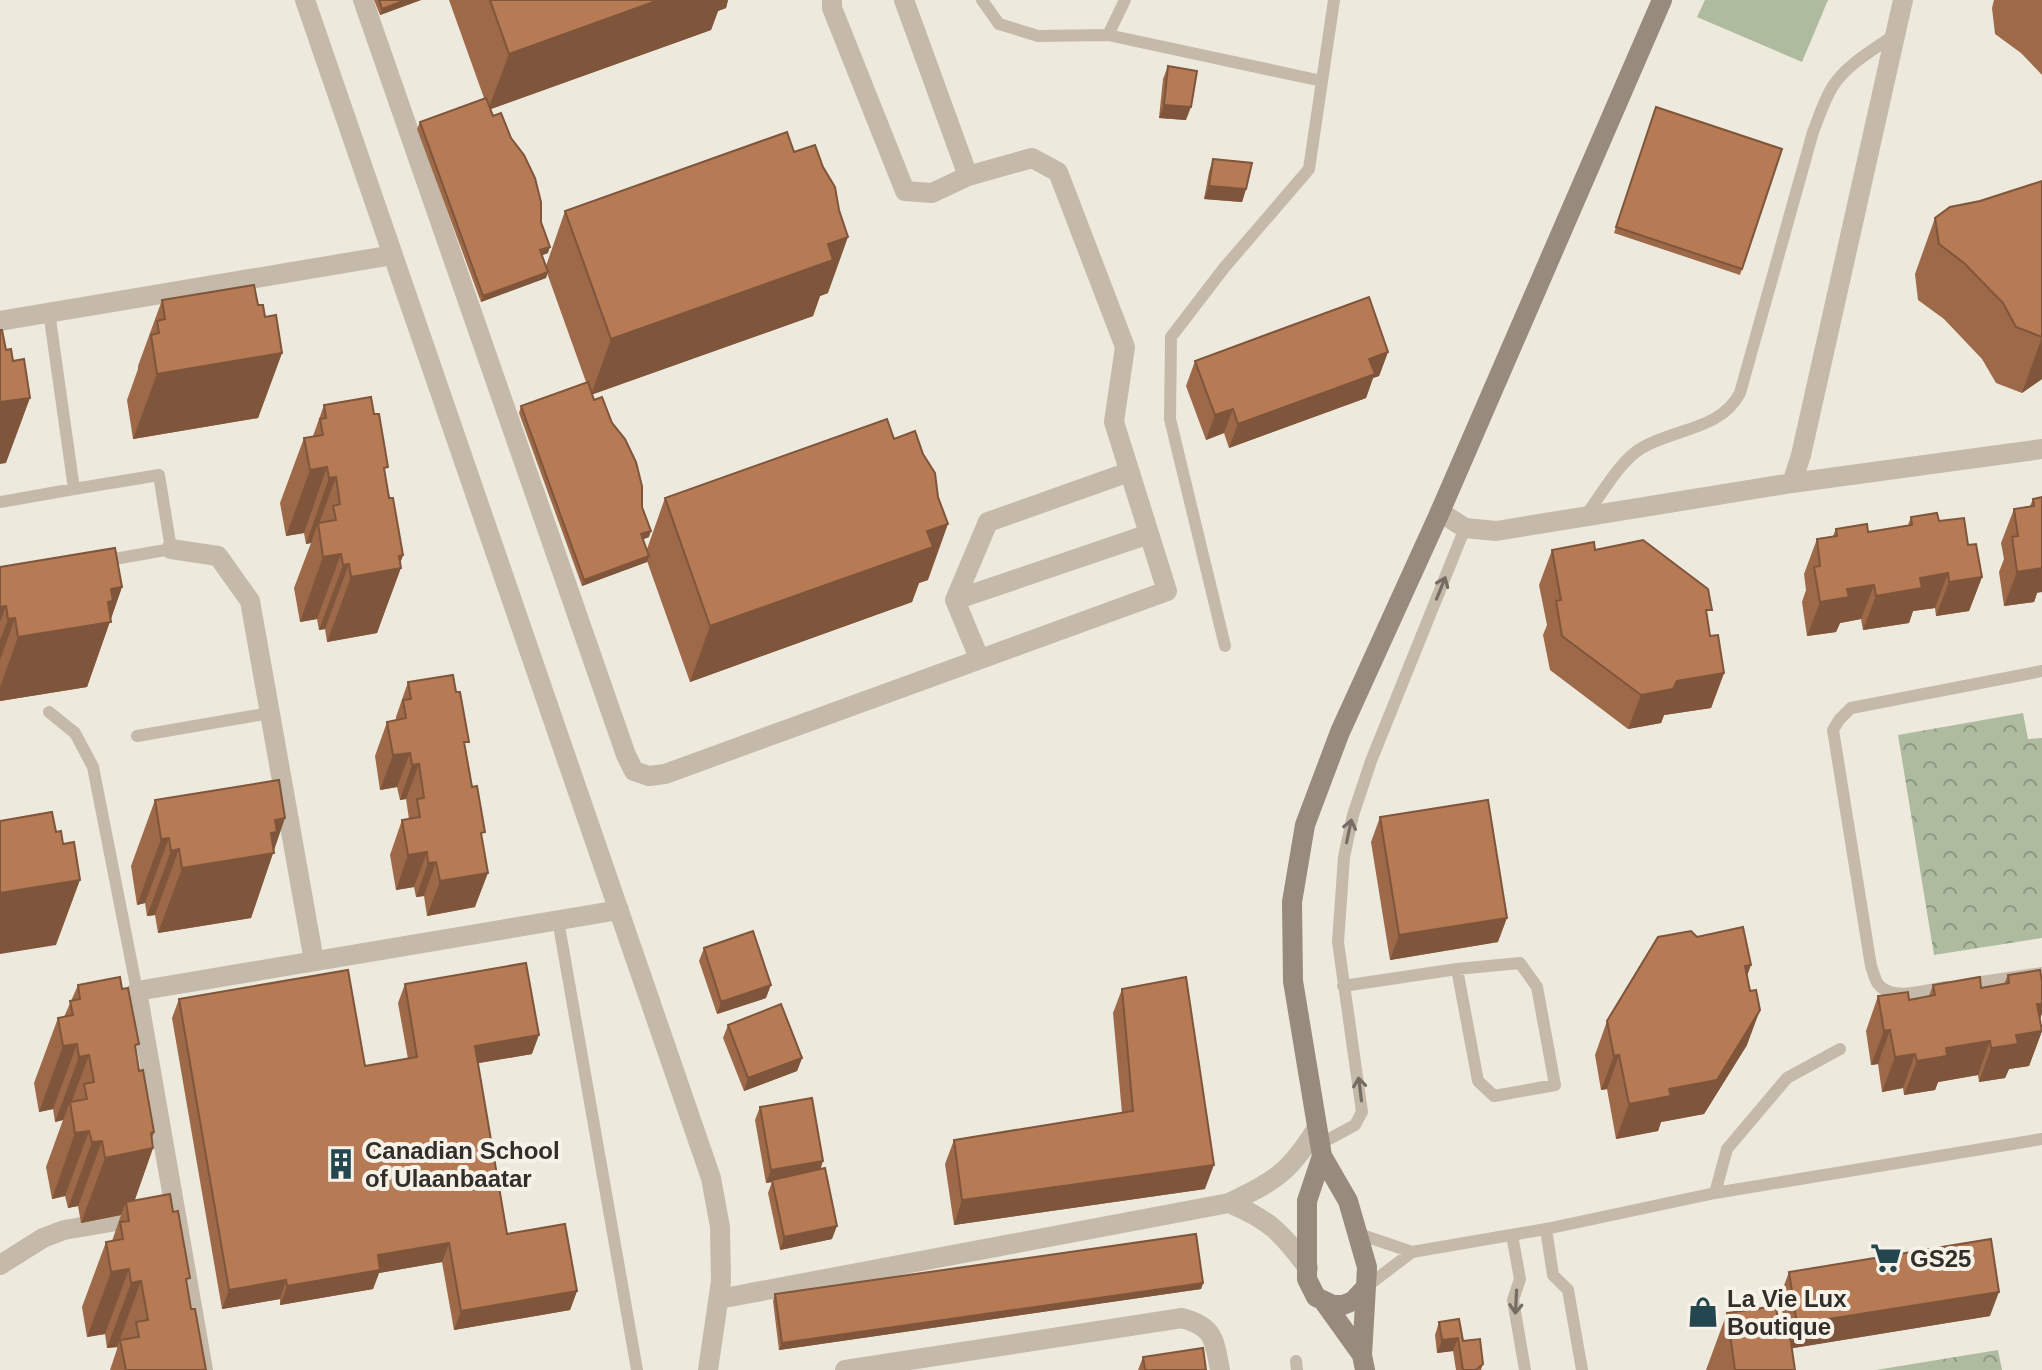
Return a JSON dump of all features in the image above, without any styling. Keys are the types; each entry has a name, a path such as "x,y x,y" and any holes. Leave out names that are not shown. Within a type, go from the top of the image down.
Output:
{"street":[{"path":"305,0 711,1178 720,1227 719,1299 708,1370"},
{"path":"363,0 626,755 634,771 649,776 665,774 1167,591 1114,422 1125,347 1058,172 1032,158 968,176 932,193 905,191 832,8 832,0"},
{"path":"904,0 968,176"},
{"path":"1363,1363 1367,1267 1348,1201 1320,1143 1293,981 1292,902 1305,825 1340,732 1440,512 1662,0"},
{"path":"1792,483 1903,0"},
{"path":"0,321 393,255"},
{"path":"1440,512 1465,528 1496,531 1792,483 2042,449"},
{"path":"979,658 955,600 988,522 1129,472"},
{"path":"955,600 1149,534"},
{"path":"171,549 218,556 250,601 314,961"},
{"path":"203,1370 137,991 619,910"},
{"path":"1320,1143 1307,1201 1310,1288 1324,1302 1363,1363"},
{"path":"719,1299 1229,1203 1276,1180 1300,1155 1320,1143"},
{"path":"1307,1201 1316,1192 1326,1190 1336,1192 1348,1201"},
{"path":"1229,1203 1259,1216 1283,1235 1308,1268"},
{"path":"0,1265 43,1238 64,1230 174,1210"},
{"path":"1324,1302 1333,1305 1353,1301 1366,1287"},
{"path":"845,1370 1182,1318 1200,1322 1214,1336 1220,1370"}],"lane":[{"path":"982,0 999,24 1038,36 1108,35 1322,81"},
{"path":"1108,35 1125,0"},
{"path":"1225,646 1170,419 1171,337 1224,268 1309,169 1332,0"},
{"path":"1583,519 1628,459 1640,449 1707,423 1733,406 1740,393 1813,132 1825,100 1835,83 1854,65 1896,34"},
{"path":"49,312 74,489"},
{"path":"0,502 159,475 171,549 93,563"},
{"path":"1320,1143 1355,1125 1362,1112 1338,942 1344,857 1353,815 1371,761 1465,528"},
{"path":"2042,671 1851,708 1833,730 1871,966 1877,983 1889,992 1902,994 2042,973"},
{"path":"49,712 75,733 93,767 137,991"},
{"path":"137,736 270,713"},
{"path":"558,920 637,1370"},
{"path":"1343,986 1457,969 1520,963 1537,987 1555,1085 1494,1096 1478,1081 1457,969"},
{"path":"1715,1193 1727,1149 1787,1078 1840,1049"},
{"path":"1366,1287 1412,1252 1546,1229 1715,1193 2042,1139"},
{"path":"1546,1229 1553,1275 1568,1290 1582,1370"},
{"path":"1359,1234 1412,1252"},
{"path":"1512,1235 1520,1279 1513,1300 1525,1370"}],"green space":[{"path":"1705,0 1828,0 1802,62 1697,17"},
{"path":"2023,713 2028,739 2042,738 2042,938 1934,955 1898,735"},
{"path":"1998,1350 2002,1370 1876,1370"}],"building":[{"path":"379,0 406,0 382,9"},
{"path":"490,0 659,0 509,54"},
{"path":"1168,66 1197,71 1191,107 1164,105"},
{"path":"486,98 493,116 501,113 511,138 524,155 535,178 541,202 541,222 550,247 540,250 548,272 483,296 420,122"},
{"path":"1656,107 1782,149 1742,269 1616,227"},
{"path":"787,132 794,152 815,145 835,187 848,237 828,244 833,260 611,339 565,211"},
{"path":"1213,159 1252,163 1246,189 1209,186"},
{"path":"2042,181 2042,337 2016,327 2003,303 1964,263 1939,244 1935,218 1950,207"},
{"path":"254,285 258,305 263,305 265,317 276,315 282,353 157,374 151,335 159,333 157,321 165,319 162,300"},
{"path":"1369,297 1388,352 1369,359 1375,374 1238,424 1233,409 1215,415 1195,361"},
{"path":"0,330 6,350 11,349 13,361 24,359 30,398 0,402"},
{"path":"588,382 594,400 602,397 612,423 625,439 636,462 642,486 642,507 651,531 641,534 649,556 584,580 521,406"},
{"path":"371,397 374,414 379,414 388,467 384,468 389,498 393,498 403,555 399,556 401,568 351,577 349,564 343,565 341,554 323,557 318,523 336,520 333,506 340,504 336,477 329,478 327,467 310,470 304,438 323,435 320,419 326,418 324,405"},
{"path":"887,419 894,439 915,431 923,454 935,473 938,497 948,524 927,531 933,547 710,626 665,498"},
{"path":"2042,497 2042,568 2017,572 2012,537 2018,536 2014,509 2034,506 2033,499"},
{"path":"1937,513 1939,521 1964,518 1968,545 1976,544 1982,577 1949,582 1948,573 1920,578 1922,588 1876,596 1874,585 1847,589 1849,597 1820,602 1814,567 1820,566 1817,539 1837,536 1836,529 1867,524 1868,532 1912,525 1911,517"},
{"path":"1643,540 1708,589 1712,610 1706,610 1710,636 1718,635 1724,673 1677,681 1673,689 1641,695 1562,636 1556,601 1561,600 1552,550 1594,542 1595,550"},
{"path":"115,548 122,587 111,589 113,601 108,602 111,622 18,637 15,618 8,619 6,606 0,607 0,567"},
{"path":"453,675 456,692 460,692 469,742 464,742 472,787 477,786 488,873 440,881 436,862 428,863 427,852 408,855 402,820 420,817 417,799 424,798 419,764 412,765 410,753 393,755 387,722 406,718 403,700 411,699 408,682"},
{"path":"279,780 285,818 275,820 277,832 271,833 274,853 182,868 179,849 171,851 169,838 161,839 155,800"},
{"path":"1488,800 1507,918 1399,935 1380,817"},
{"path":"52,812 56,832 61,831 63,844 74,842 80,880 0,893 0,821"},
{"path":"1743,927 1751,965 1745,966 1750,991 1756,990 1760,1010 1717,1080 1669,1089 1671,1096 1629,1104 1619,1055 1614,1056 1607,1021 1658,937 1691,931 1697,937"},
{"path":"753,931 771,985 721,1002 704,948"},
{"name":"Canadian School of Ulaanbaatar","path":"526,963 539,1035 475,1046 507,1234 565,1224 577,1291 461,1311 449,1243 378,1255 380,1270 287,1286 286,1280 229,1290 179,999 348,970 365,1066 417,1057 405,984"},
{"path":"2040,970 2042,1004 2037,1004 2042,1031 2016,1035 2018,1044 1991,1048 1990,1041 1946,1048 1947,1056 1917,1061 1915,1054 1895,1057 1890,1030 1884,1031 1878,996 1908,992 1909,1000 1935,995 1933,985 1980,977 1981,988 2009,983 2008,975"},
{"path":"120,977 122,989 128,988 139,1044 135,1045 139,1071 143,1070 154,1132 151,1133 153,1148 105,1158 102,1141 92,1142 89,1131 75,1133 70,1102 87,1099 84,1084 94,1082 89,1055 79,1057 77,1044 63,1046 58,1018 73,1015 70,1001 80,999 78,985"},
{"path":"1186,977 1214,1165 962,1200 954,1140 1133,1111 1122,989"},
{"path":"781,1004 802,1058 748,1078 728,1025"},
{"path":"812,1098 823,1161 771,1170 760,1107"},
{"path":"825,1168 837,1226 784,1237 772,1180"},
{"path":"170,1194 173,1212 178,1211 190,1278 186,1279 191,1309 195,1309 206,1370 126,1370 120,1340 139,1337 136,1322 148,1320 141,1281 131,1283 129,1269 111,1272 106,1242 123,1239 120,1222 129,1221 126,1202"},
{"path":"1196,1234 1203,1283 782,1343 775,1294"},
{"path":"1991,1239 1999,1292 1797,1324 1789,1272"},
{"path":"1776,1306 1780,1337 1790,1336 1795,1370 1735,1370 1727,1313"},
{"path":"1459,1319 1463,1341 1480,1339 1483,1364 1476,1370 1463,1370 1458,1338 1442,1340 1439,1322"},
{"path":"1203,1348 1206,1370 1145,1370 1143,1357"}],"place":[{"name":"Canadian School of Ulaanbaatar","path":"341,1164"},
{"name":"GS25","path":"1886,1258"},
{"name":"La Vie Lux Boutique","path":"1703,1312"}]}
